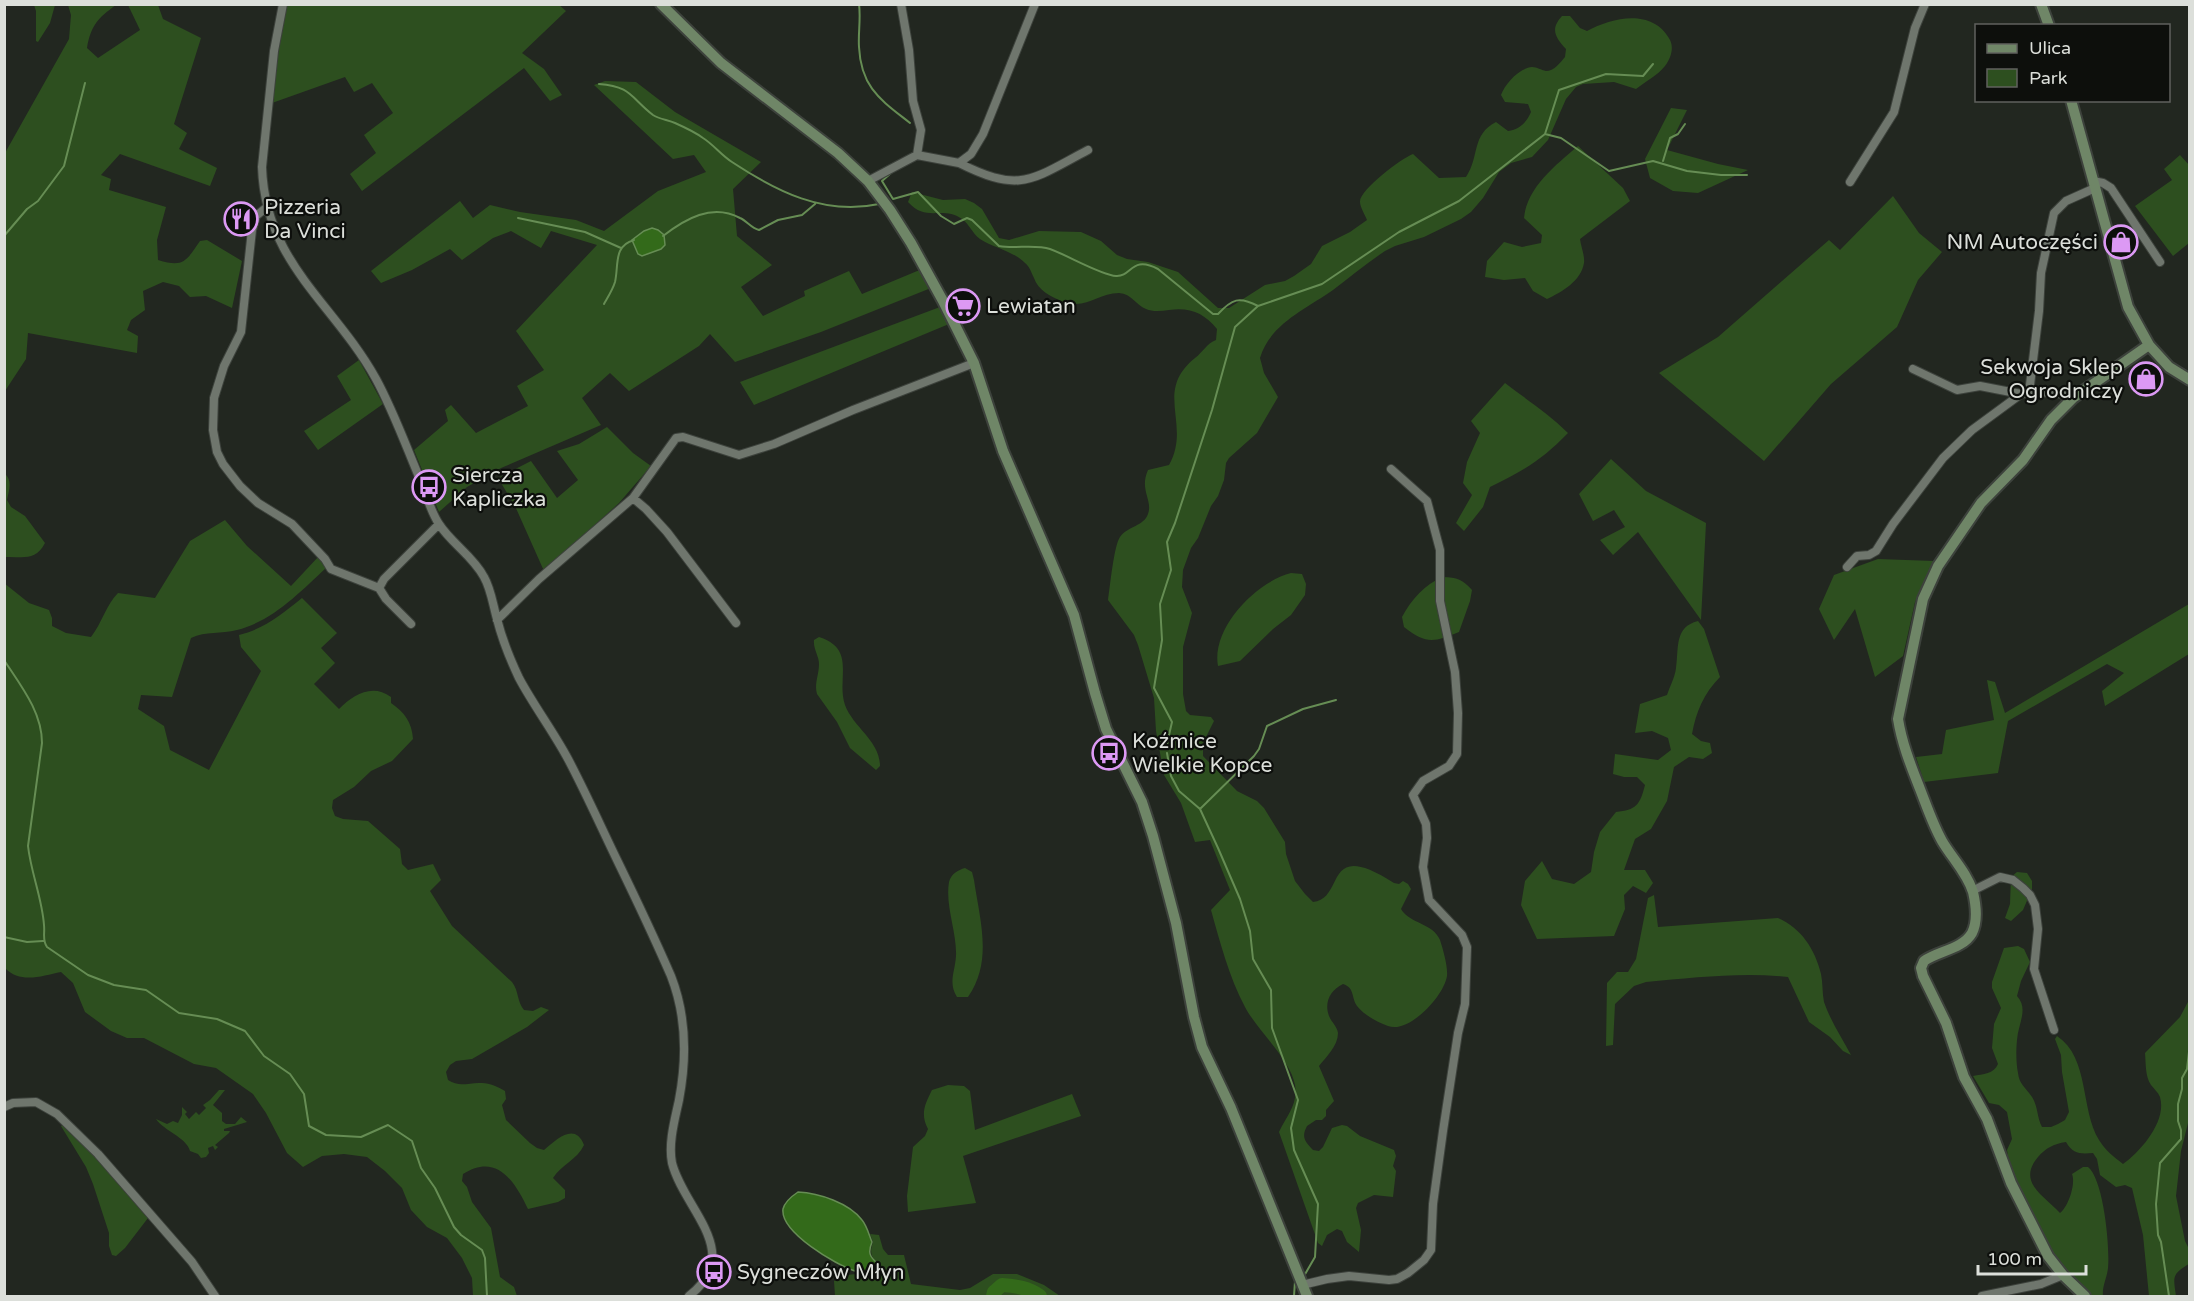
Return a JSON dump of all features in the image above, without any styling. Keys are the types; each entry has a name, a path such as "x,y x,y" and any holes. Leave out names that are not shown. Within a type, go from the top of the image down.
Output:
{"street":[{"path":"284,4 274,51 262,167 267,207 280,243 295,270 361,354 388,403 439,524 485,578 515,670 578,779 643,914 679,998 685,1044 682,1082 672,1141 672,1163 681,1185 707,1231 713,1255 711,1270 705,1282 689,1296"},
{"path":"661,4 721,63 838,153 868,181 890,210 924,264 974,363 1003,451 1071,606 1106,729 1148,819 1176,923 1202,1047 1231,1108 1307,1296"},
{"path":"901,4 909,50 913,100 921,130 917,155"},
{"path":"959,163 971,154 983,134 1035,4"},
{"path":"1850,182 1894,112 1915,28 1925,4"},
{"path":"2041,4 2048,24"},
{"path":"2071,102 2128,308 2134,322 2149,345 2169,367 2190,380"},
{"path":"868,181 917,155 959,163 984,176 1022,182 1041,175 1088,150"},
{"path":"1847,567 1857,556 1869,555 1876,551 1893,524 1954,446 1972,430 2025,394 2039,311 2041,273 2055,213 2066,201 2094,185 2103,183 2111,188 2160,262"},
{"path":"267,207 256,216 252,230 241,332 224,366 214,398 213,430 217,452 222,464 240,486 258,503 292,524 325,559 331,569 379,588 386,599 411,624"},
{"path":"2085,1296 2063,1275 2043,1248 2011,1183 1988,1119 1964,1077 1946,1023 1923,976 1921,968 1924,960 1960,944 1971,935 1976,920 1972,891 1962,869 1938,832 1901,737 1898,719 1923,599 1938,566 1982,503 2023,460 2052,420 2073,398 2149,345"},
{"path":"497,620 539,579 633,498 676,438 683,437 739,455 774,444 853,410 974,363"},
{"path":"1913,369 1957,390 1980,386 2025,394 2057,393 2073,398"},
{"path":"1302,1286 1349,1276 1396,1279 1424,1260 1431,1250 1435,1194 1458,1033 1465,1004 1467,947 1462,935 1429,900 1424,867 1426,824 1413,795 1423,781 1449,766 1457,754 1458,713 1455,672 1440,601 1440,550 1427,501 1391,469"},
{"path":"633,498 667,532 736,623"},
{"path":"379,588 384,579 439,524"},
{"path":"1972,891 2000,877 2013,880 2030,895 2037,914 2034,969 2054,1030"},
{"path":"4,1107 13,1103 36,1102 57,1114 98,1154 192,1262 215,1296"},
{"path":"1982,1296 2041,1284 2063,1275"}],"green space":[{"path":"558,4 566,11 522,53 544,69 562,95 550,101 524,68 362,191 350,174 376,153 364,135 393,113 372,83 354,92 345,77 272,103 275,52 286,5"},
{"path":"34,5 55,5 50,23 38,42 36,41"},
{"path":"68,5 116,5 100,18 91,33 87,48 98,58 140,30 128,5 158,5 163,19 201,38 174,124 187,133 179,149 217,168 210,186 120,154 101,175 111,179 109,190 166,207 157,240 158,260 174,263 184,261 200,241 207,240 242,261 232,308 206,296 190,297 179,286 163,282 143,291 145,310 131,320 127,330 138,336 137,353 28,333 26,359 5,391 5,153 69,39 71,15"},
{"path":"1562,16 1570,16 1580,28 1587,31 1620,19 1643,19 1654,23 1670,40 1672,50 1670,56 1662,70 1636,89 1614,82 1583,84 1576,87 1566,99 1548,140 1532,157 1511,163 1499,172 1483,198 1471,212 1424,237 1385,251 1280,327 1265,346 1260,358 1264,373 1278,397 1257,433 1226,463 1224,480 1218,496 1191,548 1183,570 1182,587 1192,613 1183,647 1183,694 1186,711 1190,715 1211,717 1214,721 1203,743 1203,756 1237,791 1257,801 1264,808 1285,842 1286,854 1295,881 1313,902 1323,898 1345,868 1356,866 1371,870 1394,883 1399,884 1403,881 1411,889 1401,909 1410,918 1437,934 1445,958 1447,976 1439,993 1433,1003 1406,1024 1396,1027 1388,1026 1371,1018 1357,1006 1351,990 1343,984 1329,997 1328,1011 1338,1033 1331,1051 1319,1066 1334,1101 1326,1110 1326,1116 1322,1120 1316,1120 1307,1126 1304,1133 1305,1139 1313,1150 1319,1151 1332,1128 1347,1126 1360,1136 1394,1150 1396,1156 1393,1166 1396,1171 1393,1197 1374,1195 1358,1203 1356,1208 1361,1230 1359,1252 1347,1242 1342,1231 1337,1229 1327,1235 1322,1246 1318,1243 1279,1132 1295,1098 1292,1075 1281,1055 1250,1016 1234,984 1211,910 1230,890 1210,840 1195,842 1181,803 1164,775 1156,731 1154,698 1138,645 1134,635 1108,600 1118,541 1123,533 1143,521 1148,514 1149,504 1145,483 1148,470 1169,465 1175,450 1177,436 1174,396 1176,383 1183,371 1208,345 1216,340 1217,329 1196,312 1184,309 1149,310 1127,295 1119,293 1078,304 1061,301 1041,289 1028,266 1020,259 980,239 962,219 948,213 922,212 908,202 912,192 943,200 965,199 982,209 999,238 1009,240 1039,231 1081,232 1101,241 1117,255 1178,272 1218,308 1229,308 1265,285 1285,281 1294,276 1311,264 1322,246 1350,232 1367,220 1360,204 1366,190 1391,168 1413,154 1439,178 1466,177 1479,140 1488,127 1496,122 1508,131 1516,129 1522,125 1531,112 1528,104 1505,102 1501,95 1509,82 1527,68 1552,70 1565,57 1566,49 1555,33 1556,25"},
{"path":"605,81 636,82 675,112 761,162 733,189 737,236 772,265 741,287 763,316 805,296 804,291 849,271 862,294 922,269 931,288 821,332 735,362 710,334 699,346 629,391 610,373 582,398 601,425 501,468 467,487 439,512 414,450 448,421 445,410 451,405 476,433 528,406 517,386 544,370 516,331 597,245 551,231 541,248 511,231 493,238 462,260 450,249 412,270 381,283 371,271 460,201 473,218 490,205 576,220 604,231 658,191 706,172 694,155 673,159 594,85"},
{"path":"1671,108 1687,110 1667,150 1748,170 1698,193 1673,191 1650,178 1645,159"},
{"path":"1578,146 1623,188 1630,201 1580,239 1584,260 1579,275 1565,289 1547,299 1533,291 1525,278 1504,280 1485,277 1487,261 1504,242 1522,247 1541,243 1542,235 1524,218 1526,207 1544,178"},
{"path":"2180,155 2189,165 2189,243 2173,256 2135,206 2172,180 2164,169"},
{"path":"1893,196 1919,233 1942,252 1918,280 1897,327 1831,384 1764,461 1659,373 1718,337 1829,240 1840,250"},
{"path":"940,307 949,324 754,405 740,382"},
{"path":"359,360 383,404 318,450 304,431 351,400 337,376"},
{"path":"1505,383 1568,433 1532,464 1490,487 1483,507 1464,531 1456,523 1472,495 1463,483 1467,462 1480,433 1471,421"},
{"path":"607,427 633,453 651,466 619,503 544,571 515,506 498,478 531,461 557,498 578,480 557,451 579,444"},
{"path":"1611,459 1646,491 1706,523 1701,620 1638,532 1613,555 1600,540 1625,527 1614,510 1593,521 1579,494"},
{"path":"4,473 9,482 7,500 11,507 25,516 45,543 32,556 5,557"},
{"path":"225,520 247,546 291,586 319,556 326,568 285,605 262,620 237,630 202,634 191,638 172,697 141,695 138,709 164,726 170,750 209,770 261,671 241,647 239,635 265,625 302,598 337,633 321,648 335,663 314,684 339,709 350,699 363,692 384,693 391,697 391,703 406,718 411,727 413,739 392,761 371,771 354,787 333,800 332,808 335,816 368,821 400,849 402,864 408,870 433,864 441,880 430,891 452,926 512,982 524,1010 533,1011 541,1007 549,1010 527,1027 472,1059 456,1061 450,1065 446,1072 448,1080 461,1084 488,1084 505,1091 506,1099 502,1105 506,1120 537,1148 544,1150 560,1138 571,1134 580,1138 584,1145 553,1178 565,1190 565,1198 558,1202 528,1209 511,1180 495,1168 486,1166 475,1168 463,1174 462,1181 467,1187 472,1202 491,1228 500,1277 514,1287 517,1296 473,1296 472,1278 462,1258 447,1238 427,1227 411,1210 402,1188 367,1157 344,1154 322,1156 303,1167 287,1153 253,1094 216,1068 194,1064 144,1038 127,1038 111,1031 85,1012 73,983 61,972 32,978 17,976 5,968 4,583 29,603 49,610 52,626 66,633 91,637 118,593 155,598 190,541"},
{"path":"1878,559 1934,561 1915,602 1903,656 1875,677 1855,609 1834,640 1819,609 1834,575"},
{"path":"1291,573 1302,574 1306,584 1305,595 1291,615 1240,661 1218,666 1218,651 1222,637 1229,622 1239,609 1264,586"},
{"path":"1443,577 1456,578 1472,590 1459,632 1437,640 1419,637 1404,627 1402,617 1419,593"},
{"path":"2189,604 2189,654 2105,706 2102,691 2124,673 2107,664 2008,721 1998,773 1924,782 1916,757 1942,754 1946,730 1994,720 1987,680 1995,682 2005,713"},
{"path":"1698,621 1704,629 1720,677 1702,703 1692,734 1701,741 1710,743 1712,753 1703,759 1689,757 1674,767 1667,801 1651,829 1635,839 1624,870 1645,870 1653,883 1646,893 1633,886 1624,895 1625,909 1614,936 1537,939 1521,905 1525,881 1542,861 1552,879 1574,884 1591,872 1600,832 1616,812 1633,808 1639,802 1645,785 1637,777 1613,774 1615,754 1658,760 1671,750 1668,738 1652,731 1635,733 1640,704 1667,695 1675,671 1681,633 1690,624"},
{"path":"819,637 831,642 842,657 845,705 876,749 880,766 876,770 850,748 837,722 817,694 819,664 814,640"},
{"path":"965,868 972,872 974,880 983,940 976,983 968,997 957,997 952,982 956,947 948,891 951,877 957,871"},
{"path":"2017,872 2027,873 2032,881 2032,889 2023,910 2011,921 2005,918 2010,904 2011,877"},
{"path":"1654,895 1658,927 1778,918 1794,927 1806,940 1815,956 1821,974 1824,1002 1851,1055 1809,1022 1788,977 1770,976 1699,977 1646,982 1634,986 1615,1004 1613,1045 1606,1046 1607,983 1617,972 1628,972 1636,959 1648,898"},
{"path":"2018,946 2024,949 2030,962 2017,996 2023,1011 2017,1040 2017,1069 2021,1083 2034,1101 2042,1127 2058,1124 2065,1120 2069,1112 2061,1055 2055,1039 2057,1036 2068,1046 2075,1057 2093,1128 2099,1140 2123,1164 2151,1135 2160,1116 2160,1097 2148,1078 2145,1053 2180,1017 2189,1000 2189,1119 2181,1151 2176,1196 2185,1241 2189,1249 2190,1263 2175,1276 2176,1296 2149,1296 2143,1235 2132,1188 2125,1185 2116,1187 2100,1175 2097,1159 2093,1153 2077,1152 2071,1149 2066,1142 2057,1144 2038,1157 2030,1174 2035,1188 2060,1213 2066,1206 2070,1195 2073,1183 2072,1174 2083,1167 2088,1167 2094,1174 2102,1199 2108,1246 2108,1268 2103,1296 2089,1296 2056,1259 2028,1212 2008,1156 2007,1150 2012,1139 2007,1112 1999,1105 1989,1103 1973,1076 1991,1072 1998,1064 1992,1048 1994,1024 2001,1008 1992,988 1992,982 2004,948"},
{"path":"948,1085 964,1086 970,1091 975,1130 1072,1094 1081,1116 963,1156 976,1203 908,1212 907,1196 913,1147 925,1136 928,1129 924,1119 926,1105 932,1090"},
{"path":"219,1090 225,1090 213,1105 222,1113 222,1121 226,1124 235,1124 241,1117 247,1122 224,1129 224,1131 230,1131 215,1145 218,1147 215,1150 213,1146 208,1148 209,1153 206,1157 201,1158 190,1151 180,1138 156,1119 167,1124 173,1121 178,1123 182,1115 182,1107 189,1119 196,1112 199,1115 206,1108 203,1105"},
{"path":"64,1124 93,1152 148,1218 116,1256 112,1255 109,1246 109,1233 93,1184 86,1167 61,1126"},
{"path":"870,1234 879,1235 883,1249 888,1255 904,1255 911,1284 960,1290 970,1288 993,1274 1017,1274 1044,1285 1060,1296 835,1296 834,1281 839,1278 853,1274 873,1277 878,1272 871,1252 873,1242"}],"shaded area":[{"path":"652,228 664,235 665,245 661,249 642,256 638,254 632,240"},
{"path":"798,1192 815,1194 833,1200 842,1204 862,1220 872,1242 870,1254 877,1263 877,1270 874,1274 855,1271 835,1262 790,1228 784,1218 783,1209 787,1201"}],"waterway":[{"path":"859,4 859,47 868,83 882,100 910,123"},
{"path":"1166,748 1172,722 1154,688 1162,640 1160,604 1171,570 1167,542 1212,410 1235,327 1258,306 1322,284 1399,232 1459,201 1545,134 1559,90 1606,74 1643,76 1653,64"},
{"path":"4,236 27,209 38,201 64,166 85,83"},
{"path":"599,84 624,90 653,115 697,134 732,162 783,191 820,204 839,207 879,204"},
{"path":"1663,161 1670,138 1678,134 1685,124"},
{"path":"1545,134 1561,138 1609,171 1653,161 1687,171 1747,175"},
{"path":"891,173 882,181 893,199 918,192 941,216 954,224 967,218 972,220 999,246 1050,249 1116,276 1126,273 1137,265 1149,265 1158,269 1213,314 1218,314 1227,305 1241,300 1258,306"},
{"path":"663,236 699,215 719,212 742,219 759,230 778,220 802,215 815,204"},
{"path":"518,218 585,232 621,248"},
{"path":"604,304 615,282 620,251 627,243 634,240"},
{"path":"4,660 29,700 41,732 42,743 28,846 41,905 44,939 47,947 88,975 114,985 146,990 179,1013 217,1019 245,1031 264,1056 290,1074 304,1094 309,1126 326,1135 361,1137 388,1125 412,1141 421,1168 435,1188 454,1227 482,1250 485,1258 487,1296"},
{"path":"1200,809 1254,756 1259,749 1267,726 1303,709 1336,700"},
{"path":"1167,753 1171,776 1179,791 1200,809 1218,848 1240,899 1250,931 1253,959 1271,990 1272,1028 1298,1100 1291,1128 1294,1150 1318,1204 1315,1257 1304,1276"},
{"path":"4,937 27,942 43,941"},
{"path":"2169,1296 2158,1235 2156,1204 2160,1163 2181,1139 2178,1104 2182,1078 2187,1069 2190,1043"},
{"path":"1294,1296 1295,1281"},
{"path":"993,1296 1002,1285 1022,1288 1040,1296"}],"place":[{"name":"Pizzeria Da Vinci","path":"241,219"},
{"name":"NM Autoczęści","path":"2121,242"},
{"name":"Lewiatan","path":"963,306"},
{"name":"Sekwoja Sklep Ogrodniczy","path":"2146,379"},
{"name":"Siercza Kapliczka","path":"429,487"},
{"name":"Koźmice Wielkie Kopce","path":"1109,753"},
{"name":"Sygneczów Młyn","path":"714,1272"}]}
